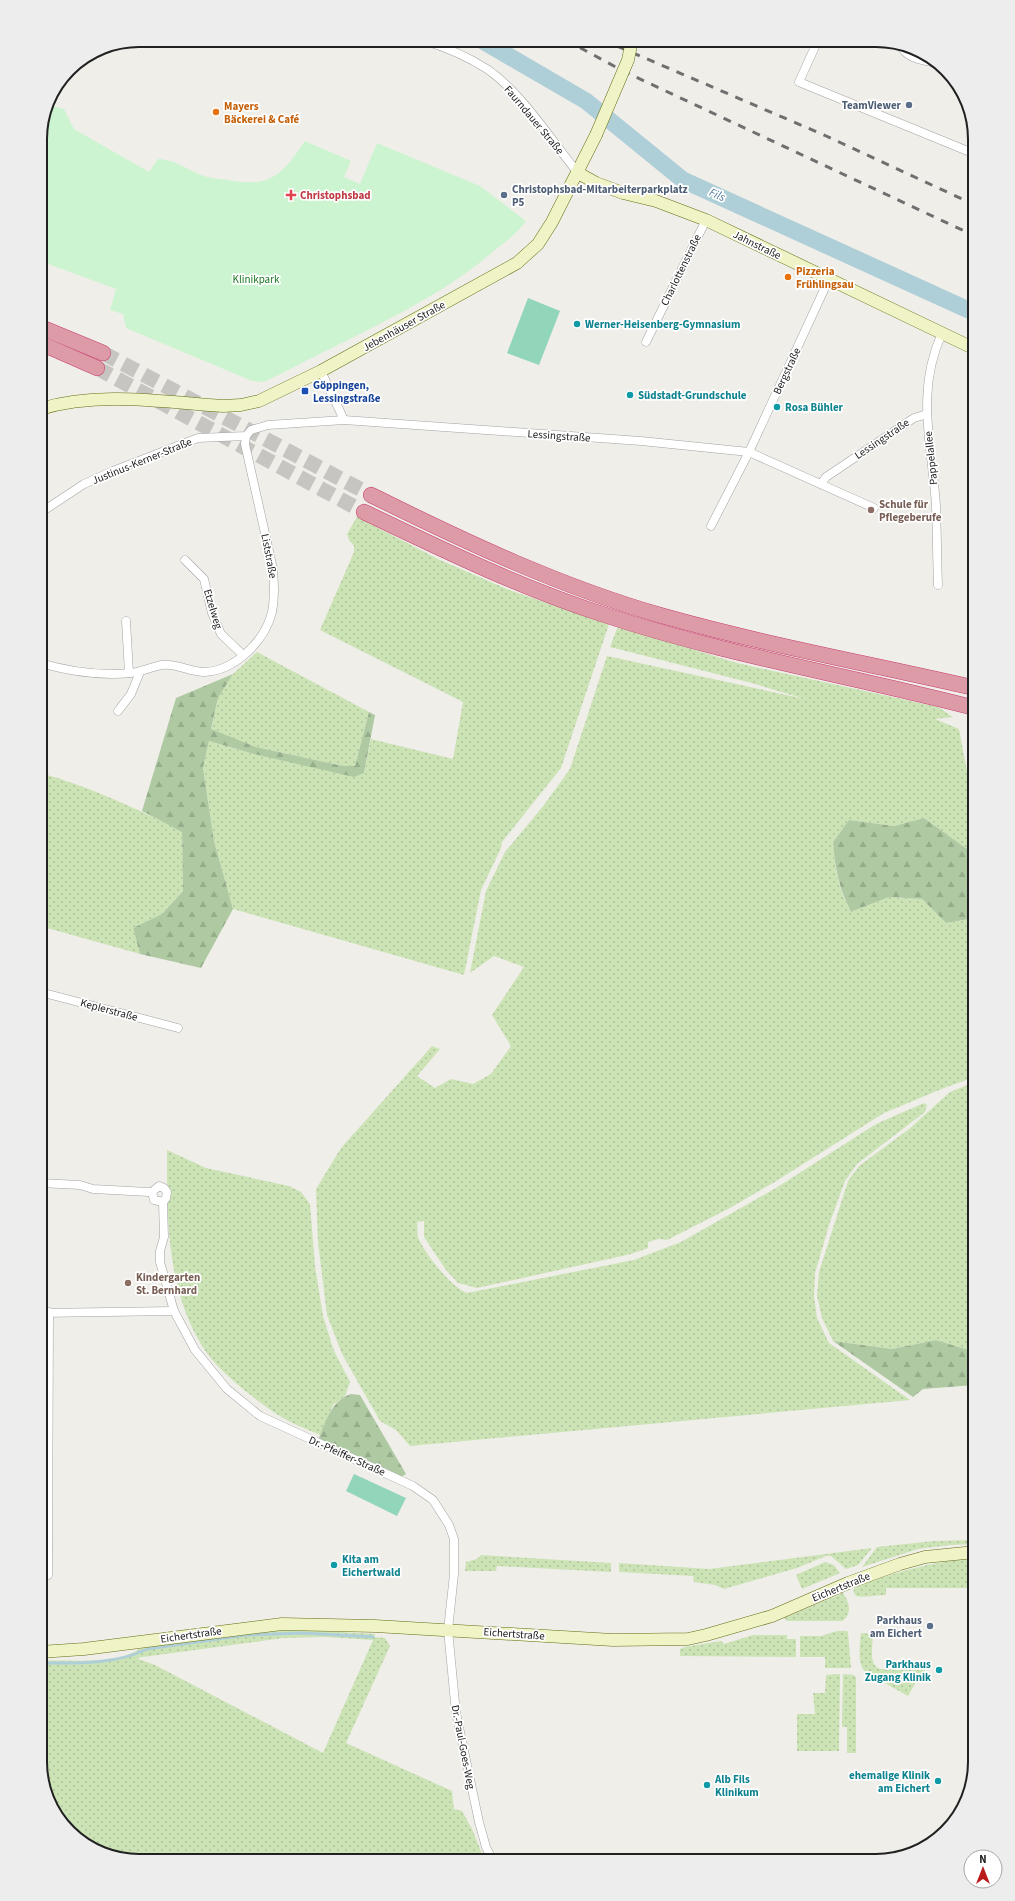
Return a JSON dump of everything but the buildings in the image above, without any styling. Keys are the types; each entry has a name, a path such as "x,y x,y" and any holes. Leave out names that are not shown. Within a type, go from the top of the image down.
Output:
{"highway":[{"path":"47,330 103,353"},
{"path":"47,346 97,368"},
{"path":"371,495 518,565 662,615 744,637 968,686"},
{"path":"364,512 510,581 604,615 657,632 741,654 934,697 968,706"}],"main road":[{"name":"Jebenhäuser Straße","path":"47,408 68,403 101,400 223,406 241,405 259,401 321,371 517,263 538,244 578,173 628,60 631,47"},
{"name":"Jahnstraße","path":"578,173 596,183 623,193 656,201 706,220 968,346"},
{"name":"Eichertstraße","path":"47,1652 84,1649 282,1624 374,1626 613,1640 688,1639 722,1631 772,1616 842,1585 900,1564 932,1556 968,1553"}],"street":[{"name":"Faurndauer Straße","path":"444,47 470,59 501,81 516,95 578,173"},
{"path":"814,47 799,82 968,151"},
{"path":"903,51 912,57 922,60"},
{"name":"Charlottenstraße","path":"646,342 706,220"},
{"name":"Bergstraße","path":"711,526 749,452 829,279"},
{"name":"Pappelallee","path":"938,585 936,507 927,414 927,387 930,363 942,333"},
{"path":"321,371 344,420"},
{"name":"Lessingstraße","path":"821,484 826,477 914,418 927,414"},
{"name":"Lessingstraße","path":"344,420 641,441 749,452 874,508"},
{"name":"Justinus-Kerner-Straße","path":"47,508 82,485 113,471 198,438 246,436 251,430 268,425 344,420"},
{"name":"Liststraße","path":"47,664 86,672 140,672 163,665 197,672 214,671 228,666 243,655 261,637 272,612 275,591 273,569 244,444 246,436"},
{"name":"Etzelweg","path":"185,560 204,578 212,613 221,634 243,655"},
{"path":"126,621 129,673"},
{"path":"118,711 131,694 140,672"},
{"name":"Keplerstraße","path":"47,994 178,1028"},
{"name":"Dr.-Pfeiffer-Straße","path":"47,1183 80,1185 93,1189 152,1192 159,1186 164,1188 167,1192 166,1198 163,1202 164,1237 160,1251 160,1262 174,1311 195,1350 227,1389 260,1416 414,1486 433,1500 449,1525 454,1539 454,1574 448,1630"},
{"path":"152,1192 154,1200 163,1202"},
{"path":"48,1575 49,1312 174,1311"},
{"name":"Dr.-Paul-Goes-Weg","path":"448,1630 458,1728 479,1822 490,1854"}],"green space":[{"name":"Klinikpark","path":"53,106 64,109 74,129 149,172 158,159 164,159 175,162 201,175 211,178 255,182 274,176 282,170 305,141 351,161 344,177 360,184 377,143 480,186 526,221 512,237 446,287 392,318 263,382 252,381 126,328 123,314 110,310 116,289 47,264 47,133"},
{"path":"528,298 560,311 539,365 507,353"},
{"path":"357,517 440,560 512,591 609,624 561,768 502,842 501,848 481,890 464,975 233,909 214,841 203,768 209,741 254,754 364,773 371,739 453,759 463,702 320,630 354,552 354,546 349,540 347,534"},
{"path":"618,626 737,663 938,707 953,717 935,719 959,729 968,776 968,850 924,818 894,826 849,820 833,842 838,878 843,895 851,912 889,897 922,899 946,923 968,919 968,1079 884,1113 773,1183 728,1209 667,1240 659,1239 648,1242 648,1248 631,1254 477,1288 458,1283 446,1270 424,1237 424,1221 417,1222 418,1237 426,1252 446,1277 461,1290 467,1293 634,1260 681,1242 776,1188 876,1124 924,1103 927,1105 925,1112 857,1164 845,1181 830,1222 815,1273 814,1297 817,1318 829,1343 910,1400 410,1446 396,1430 380,1421 342,1354 327,1315 318,1242 316,1189 341,1148 432,1046 440,1049 417,1076 435,1088 451,1079 473,1084 491,1074 511,1046 492,1015 524,967 494,956 470,973 486,891 505,852 544,805 570,769 607,656 805,699 748,682 610,647"},
{"path":"257,652 369,712 355,766 343,766 256,747 211,730 218,698 233,674"},
{"path":"233,674 218,698 211,729 256,747 343,766 355,766 369,712 375,715 364,773 354,777 254,754 209,741 203,768 214,841 233,909 201,968 140,954 133,928 162,914 183,891 182,832 142,811 176,698"},
{"path":"47,775 95,791 182,831 183,891 162,914 133,928 140,954 47,928"},
{"path":"924,818 968,850 968,919 946,923 922,899 889,897 851,912 843,895 838,878 833,842 849,820 894,826"},
{"path":"968,1085 968,1350 936,1340 892,1349 833,1341 822,1318 817,1296 819,1272 848,1181 859,1166 909,1129 950,1092"},
{"path":"167,1150 206,1168 289,1186 301,1192 310,1204 315,1266 323,1316 334,1351 350,1382 345,1396 333,1405 320,1435 277,1415 237,1384 212,1360 193,1329 183,1305 176,1280 172,1255 167,1203"},
{"path":"936,1340 968,1350 968,1386 923,1389 913,1397 833,1341 892,1349"},
{"path":"351,1394 360,1395 406,1474 399,1478 317,1443 333,1408 344,1397"},
{"path":"354,1474 406,1498 397,1516 346,1491"},
{"path":"968,1540 968,1544 918,1549 862,1567 877,1547 934,1541"},
{"path":"872,1548 858,1565 846,1569 831,1556 826,1556 797,1568 724,1589 715,1585 694,1582 693,1576 619,1572 619,1563 709,1569"},
{"path":"481,1555 611,1563 611,1572 497,1566 496,1571 465,1571 466,1562 477,1559"},
{"path":"968,1558 968,1588 886,1588 886,1595 862,1597 856,1596 853,1591 856,1587 915,1568"},
{"path":"825,1562 834,1565 840,1573 802,1589 796,1575"},
{"path":"843,1593 847,1600 849,1611 848,1615 842,1621 787,1621 784,1618"},
{"path":"307,1630 375,1634 374,1637 385,1638 390,1646 346,1743 452,1791 454,1809 462,1811 472,1829 482,1854 133,1854 109,1849 93,1842 74,1827 66,1818 59,1808 52,1792 47,1768 47,1661 108,1659 133,1653 142,1647 271,1631","holes":["325,1637 373,1640 323,1753 155,1665 136,1658 283,1638"]},
{"path":"837,1631 847,1631 848,1633 851,1668 825,1668 825,1657 800,1657 800,1636 821,1636"},
{"path":"861,1633 873,1634 872,1649 876,1667 880,1669 925,1670 925,1675 921,1673 908,1696 865,1672 862,1668 860,1658"},
{"path":"753,1635 787,1635 787,1639 796,1639 796,1657 680,1656 680,1649 685,1647 721,1641 724,1644"},
{"path":"840,1674 839,1751 797,1751 797,1714 815,1714 813,1693 825,1693 826,1675"},
{"path":"843,1674 854,1675 856,1678 856,1753 847,1753 847,1727 842,1727"}],"waterway":[{"name":"Fils","path":"493,47 586,101 683,180 968,310"},
{"path":"47,1663 94,1662 122,1658 147,1649 247,1635 303,1633 373,1637"}],"tunnel":[{"path":"103,353 371,495"},
{"path":"97,368 364,512"}],"railway":[{"path":"579,47 623,71 968,233"},
{"path":"619,47 824,135 968,202"}],"place":[{"name":"TeamViewer","path":"909,105"},
{"name":"Mayers Bäckerei & Café","path":"216,112"},
{"name":"Christophsbad","path":"291,195"},
{"name":"Christophsbad-Mitarbeiterparkplatz P5","path":"504,195"},
{"name":"Pizzeria Frühlingsau","path":"788,277"},
{"name":"Werner-Heisenberg-Gymnasium","path":"577,324"},
{"name":"Göppingen, Lessingstraße","path":"305,391"},
{"name":"Südstadt-Grundschule","path":"630,395"},
{"name":"Rosa Bühler","path":"777,407"},
{"name":"Schule für Pflegeberufe","path":"871,510"},
{"name":"Kindergarten St. Bernhard","path":"128,1283"},
{"name":"Kita am Eichertwald","path":"334,1565"},
{"name":"Parkhaus am Eichert","path":"930,1626"},
{"name":"Parkhaus Zugang Klinik","path":"939,1670"},
{"name":"ehemalige Klinik am Eichert","path":"938,1781"},
{"name":"Alb Fils Klinikum","path":"707,1785"}]}
